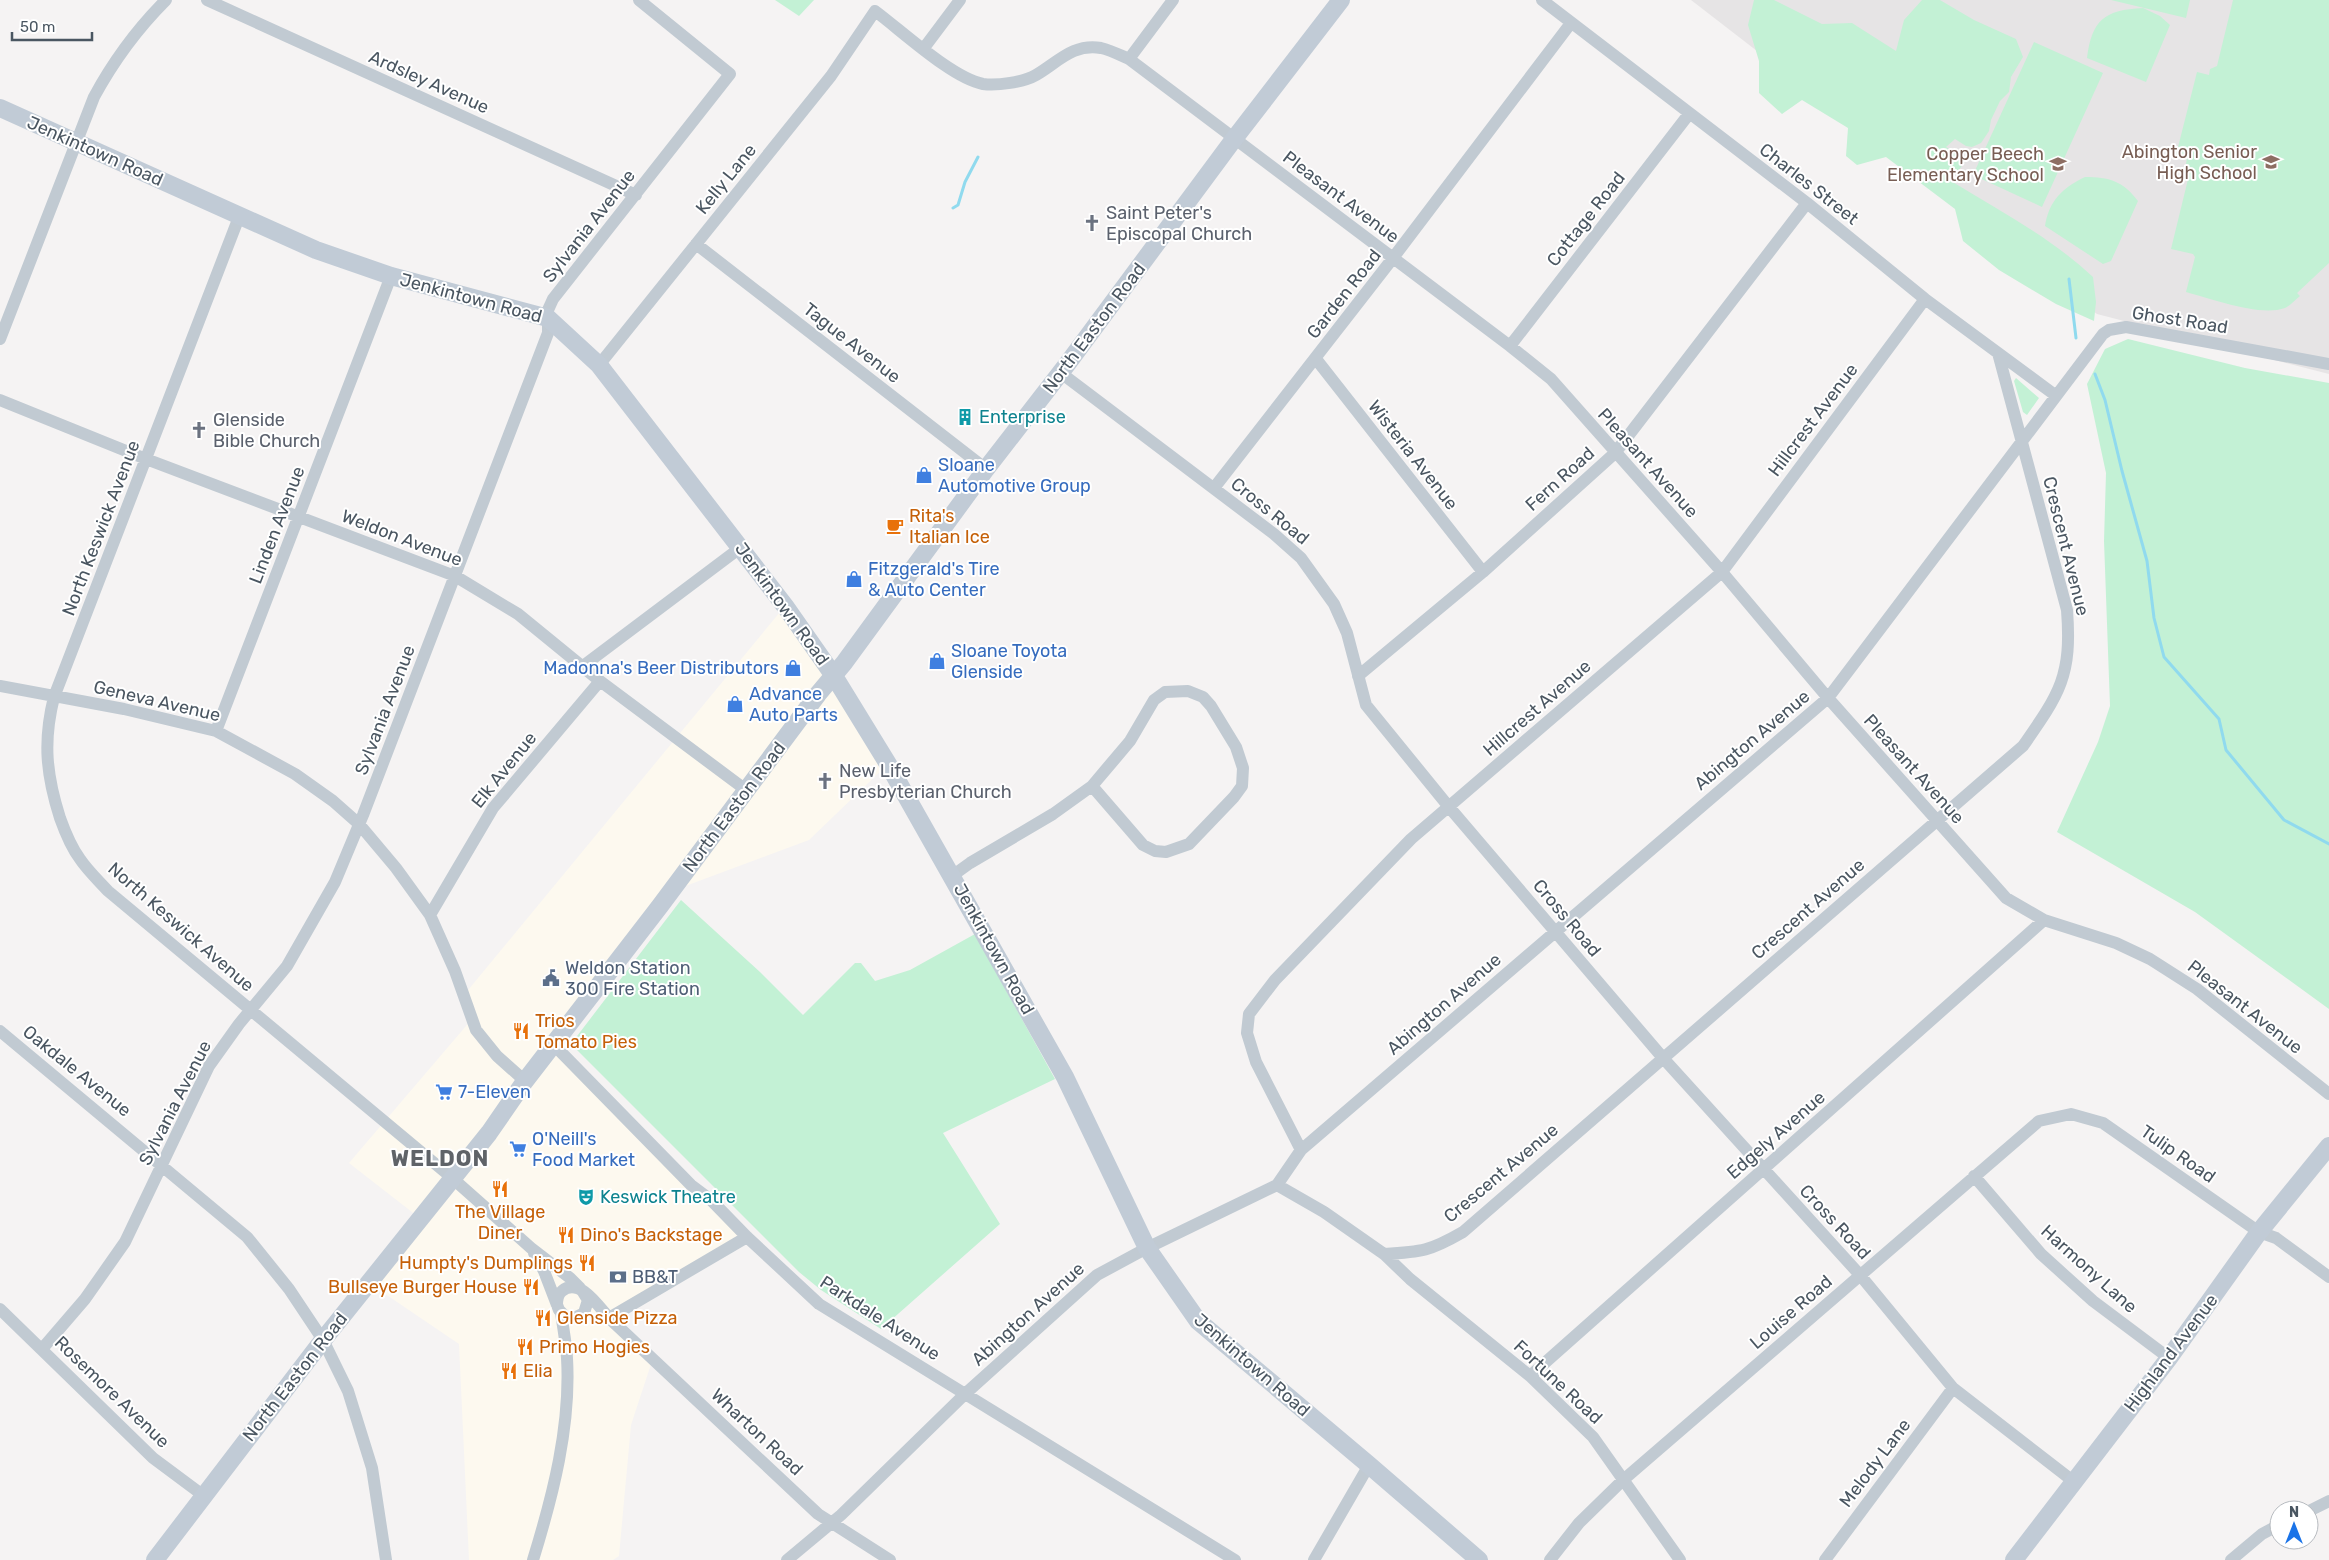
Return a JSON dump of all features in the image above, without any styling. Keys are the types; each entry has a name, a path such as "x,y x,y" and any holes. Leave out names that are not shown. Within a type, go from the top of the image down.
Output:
{"street":[{"path":"0,339 94,97 109,69 129,39 166,0"},
{"name":"Ardsley Avenue","path":"208,0 636,195"},
{"name":"Sylvania Avenue","path":"42,1348 85,1299 125,1242 209,1066 287,966 335,882 548,333 548,310 553,299 730,74 639,0"},
{"path":"924,48 960,0"},
{"path":"1129,59 1173,0"},
{"name":"North Easton Road","path":"155,1560 323,1340 489,1133 525,1081 818,694 834,676 986,469 1341,0"},
{"name":"Charles Street","path":"1542,0 1807,203 1925,299 2056,395"},
{"name":"Pleasant Avenue","path":"875,12 956,72 983,84 1025,81 1059,58 1077,50 1101,48 1129,59 1510,346 1551,379 1722,572 1828,698 2006,898 2044,920 2116,943 2150,959 2198,990 2329,1094"},
{"name":"Kelly Lane","path":"599,365 831,76 875,12"},
{"name":"Garden Road","path":"1214,488 1316,359 1571,23"},
{"name":"Jenkintown Road","path":"0,108 316,250 391,276 548,318 599,365 785,606 834,676 952,876 1066,1077 1147,1248 1198,1322 1479,1560"},
{"name":"Cottage Road","path":"1510,346 1689,114"},
{"name":"Fern Road","path":"1358,676 1483,572 1615,453 1807,203"},
{"name":"North Keswick Avenue","path":"239,217 54,697 48,722 46,753 49,781 65,832 80,859 108,891 452,1177 531,1248 557,1267 582,1290 588,1303 572,1336 562,1441 554,1481 533,1560"},
{"name":"Tague Avenue","path":"696,244 986,469"},
{"name":"Linden Avenue","path":"216,731 391,276"},
{"name":"Hillcrest Avenue","path":"1301,1150 1256,1062 1247,1033 1249,1014 1275,980 1410,839 1722,572 1925,299"},
{"name":"Ghost Road","path":"2056,395 2103,334 2109,330 2126,327 2329,364"},
{"name":"Crescent Avenue","path":"1384,1254 1418,1252 1436,1247 1462,1232 2023,746 2054,702 2066,670 2070,641 2067,610 1998,353"},
{"name":"Wisteria Avenue","path":"1316,359 1483,572"},
{"name":"Cross Road","path":"1060,373 1274,534 1301,558 1334,604 1344,625 1366,705 1449,807 1663,1058 1860,1275 1953,1388 2073,1481"},
{"name":"Abington Avenue","path":"787,1560 831,1523 965,1394 1096,1275 1277,1185 1301,1150 1828,698 2056,395"},
{"name":"Weldon Avenue","path":"0,400 146,459 455,576 518,614 600,681 746,790"},
{"path":"582,666 740,548"},
{"name":"Elk Avenue","path":"430,915 492,808 600,681"},
{"name":"Geneva Avenue","path":"0,686 124,708 216,731 295,774 333,801 359,824 396,868 430,915 455,971 476,1030 497,1056 525,1081"},
{"path":"952,876 970,863 1053,814 1092,786 1130,741 1154,700 1165,692 1188,691 1203,698 1211,706 1236,747 1243,768 1242,786 1234,797 1189,844 1166,852 1154,851 1143,845 1092,786"},
{"name":"Edgely Avenue","path":"1530,1376 2044,920"},
{"name":"Oakdale Avenue","path":"0,1030 163,1164 247,1237 288,1289 323,1340 348,1391 372,1468 386,1560"},
{"name":"Parkdale Avenue","path":"554,1045 691,1185 711,1200 747,1237 820,1304 1235,1560"},
{"name":"Louise Road","path":"1550,1560 1579,1523 1622,1481 1974,1176 2039,1121 2071,1114"},
{"name":"Tulip Road","path":"2071,1114 2102,1123 2260,1232 2276,1238 2329,1277"},
{"name":"Highland Avenue","path":"2014,1560 2169,1358 2260,1232 2329,1146"},
{"name":"Harmony Lane","path":"1974,1176 2041,1254 2093,1301 2169,1358"},
{"path":"1277,1185 1324,1212 1384,1254"},
{"path":"582,1290 572,1287 565,1289 558,1297 559,1308 570,1318 594,1313 608,1318 747,1237"},
{"name":"North Keswick Avenue","path":"531,1248 544,1271 559,1308 567,1359 567,1378"},
{"name":"Fortune Road","path":"1384,1254 1410,1279 1530,1376 1593,1437 1622,1481 1680,1560"},
{"name":"Wharton Road","path":"582,1290 608,1318 818,1514 890,1560"},
{"name":"Rosemore Avenue","path":"0,1309 153,1458 204,1496"},
{"name":"Melody Lane","path":"1825,1560 1953,1388"},
{"path":"1314,1560 1369,1465"},
{"path":"2231,1560 2269,1530"}],"shaded area":[{"name":"Copper Beech Elementary School","path":"1691,0 2329,0 2329,374 2097,314"},
{"path":"785,606 888,764 809,840 672,891 554,1045 747,1237 609,1317 653,1358 631,1425 619,1556 613,1560 469,1560 459,1344 369,1283 421,1219 349,1163 472,1019 464,995"}],"green space":[{"path":"775,0 814,0 799,16"},
{"path":"1754,0 1774,0 1822,24 1852,23 1896,51 1904,20 1922,0 1940,0 1974,20 2016,39 2023,57 2011,77 2009,92 2000,101 1991,120 1989,131 1981,143 1972,147 1966,146 1955,139 1946,147 1966,160 1951,181 2042,237 2093,277 2096,302 2094,321 2056,304 1999,270 1963,241 1955,209 1886,157 1857,165 1846,156 1848,128 1802,100 1782,114 1759,93 1759,61 1748,25"},
{"path":"2111,0 2190,0 2186,18"},
{"name":"Abington Senior High School","path":"2233,0 2329,0 2329,263 2297,293 2300,296 2291,304 2285,308 2275,310 2250,309 2186,292 2195,257 2193,254 2171,249 2190,171 2186,164 2187,158 2176,155 2197,72 2209,75 2210,69 2217,66"},
{"path":"2143,8 2160,16 2170,25 2146,82 2087,58 2092,34 2102,20 2118,11"},
{"path":"2034,42 2103,73 2042,207 1973,175"},
{"path":"2085,177 2108,179 2115,182 2127,189 2138,201 2111,261 2103,264 2045,226 2053,202 2063,191"},
{"path":"2128,339 2245,368 2329,383 2329,1009 2195,912 2057,832 2098,742 2110,706 2104,541 2106,473 2087,384 2105,349"},
{"path":"2016,378 2039,398 2027,415 2023,412 2014,381"},
{"path":"681,900 760,972 803,1015 855,963 861,963 875,981 910,970 975,934 1055,1079 943,1133 1000,1224 881,1329 821,1290 799,1272 571,1044"}],"waterway":[{"path":"953,208 958,205 965,182 978,157"},
{"path":"2069,279 2076,338"},
{"path":"2095,374 2105,400 2147,561 2154,618 2164,657 2219,719 2226,750 2284,820 2329,844"}],"place":[{"name":"Abington Senior High School","path":"2271,162"},
{"name":"Copper Beech Elementary School","path":"2058,164"},
{"name":"Saint Peter's Episcopal Church","path":"1092,223"},
{"name":"Enterprise","path":"965,417"},
{"name":"Glenside Bible Church","path":"199,430"},
{"name":"Sloane Automotive Group","path":"924,475"},
{"name":"Rita's Italian Ice","path":"895,526"},
{"name":"Fitzgerald's Tire & Auto Center","path":"854,579"},
{"name":"Sloane Toyota Glenside","path":"937,661"},
{"name":"Madonna's Beer Distributors","path":"793,668"},
{"name":"Advance Auto Parts","path":"735,704"},
{"name":"New Life Presbyterian Church","path":"825,781"},
{"name":"Weldon Station 300 Fire Station","path":"551,978"},
{"name":"Trios Tomato Pies","path":"521,1031"},
{"name":"7-Eleven","path":"444,1092"},
{"name":"O'Neill's Food Market","path":"518,1149"},
{"name":"The Village Diner","path":"500,1189"},
{"name":"Keswick Theatre","path":"586,1197"},
{"name":"Dino's Backstage","path":"566,1235"},
{"name":"Humpty's Dumplings","path":"587,1263"},
{"name":"BB&T","path":"618,1277"},
{"name":"Bullseye Burger House","path":"531,1287"},
{"name":"Glenside Pizza","path":"543,1318"},
{"name":"Primo Hogies","path":"525,1347"},
{"name":"Elia","path":"509,1371"}],"district":[{"name":"WELDON","path":"440,1158"}]}
